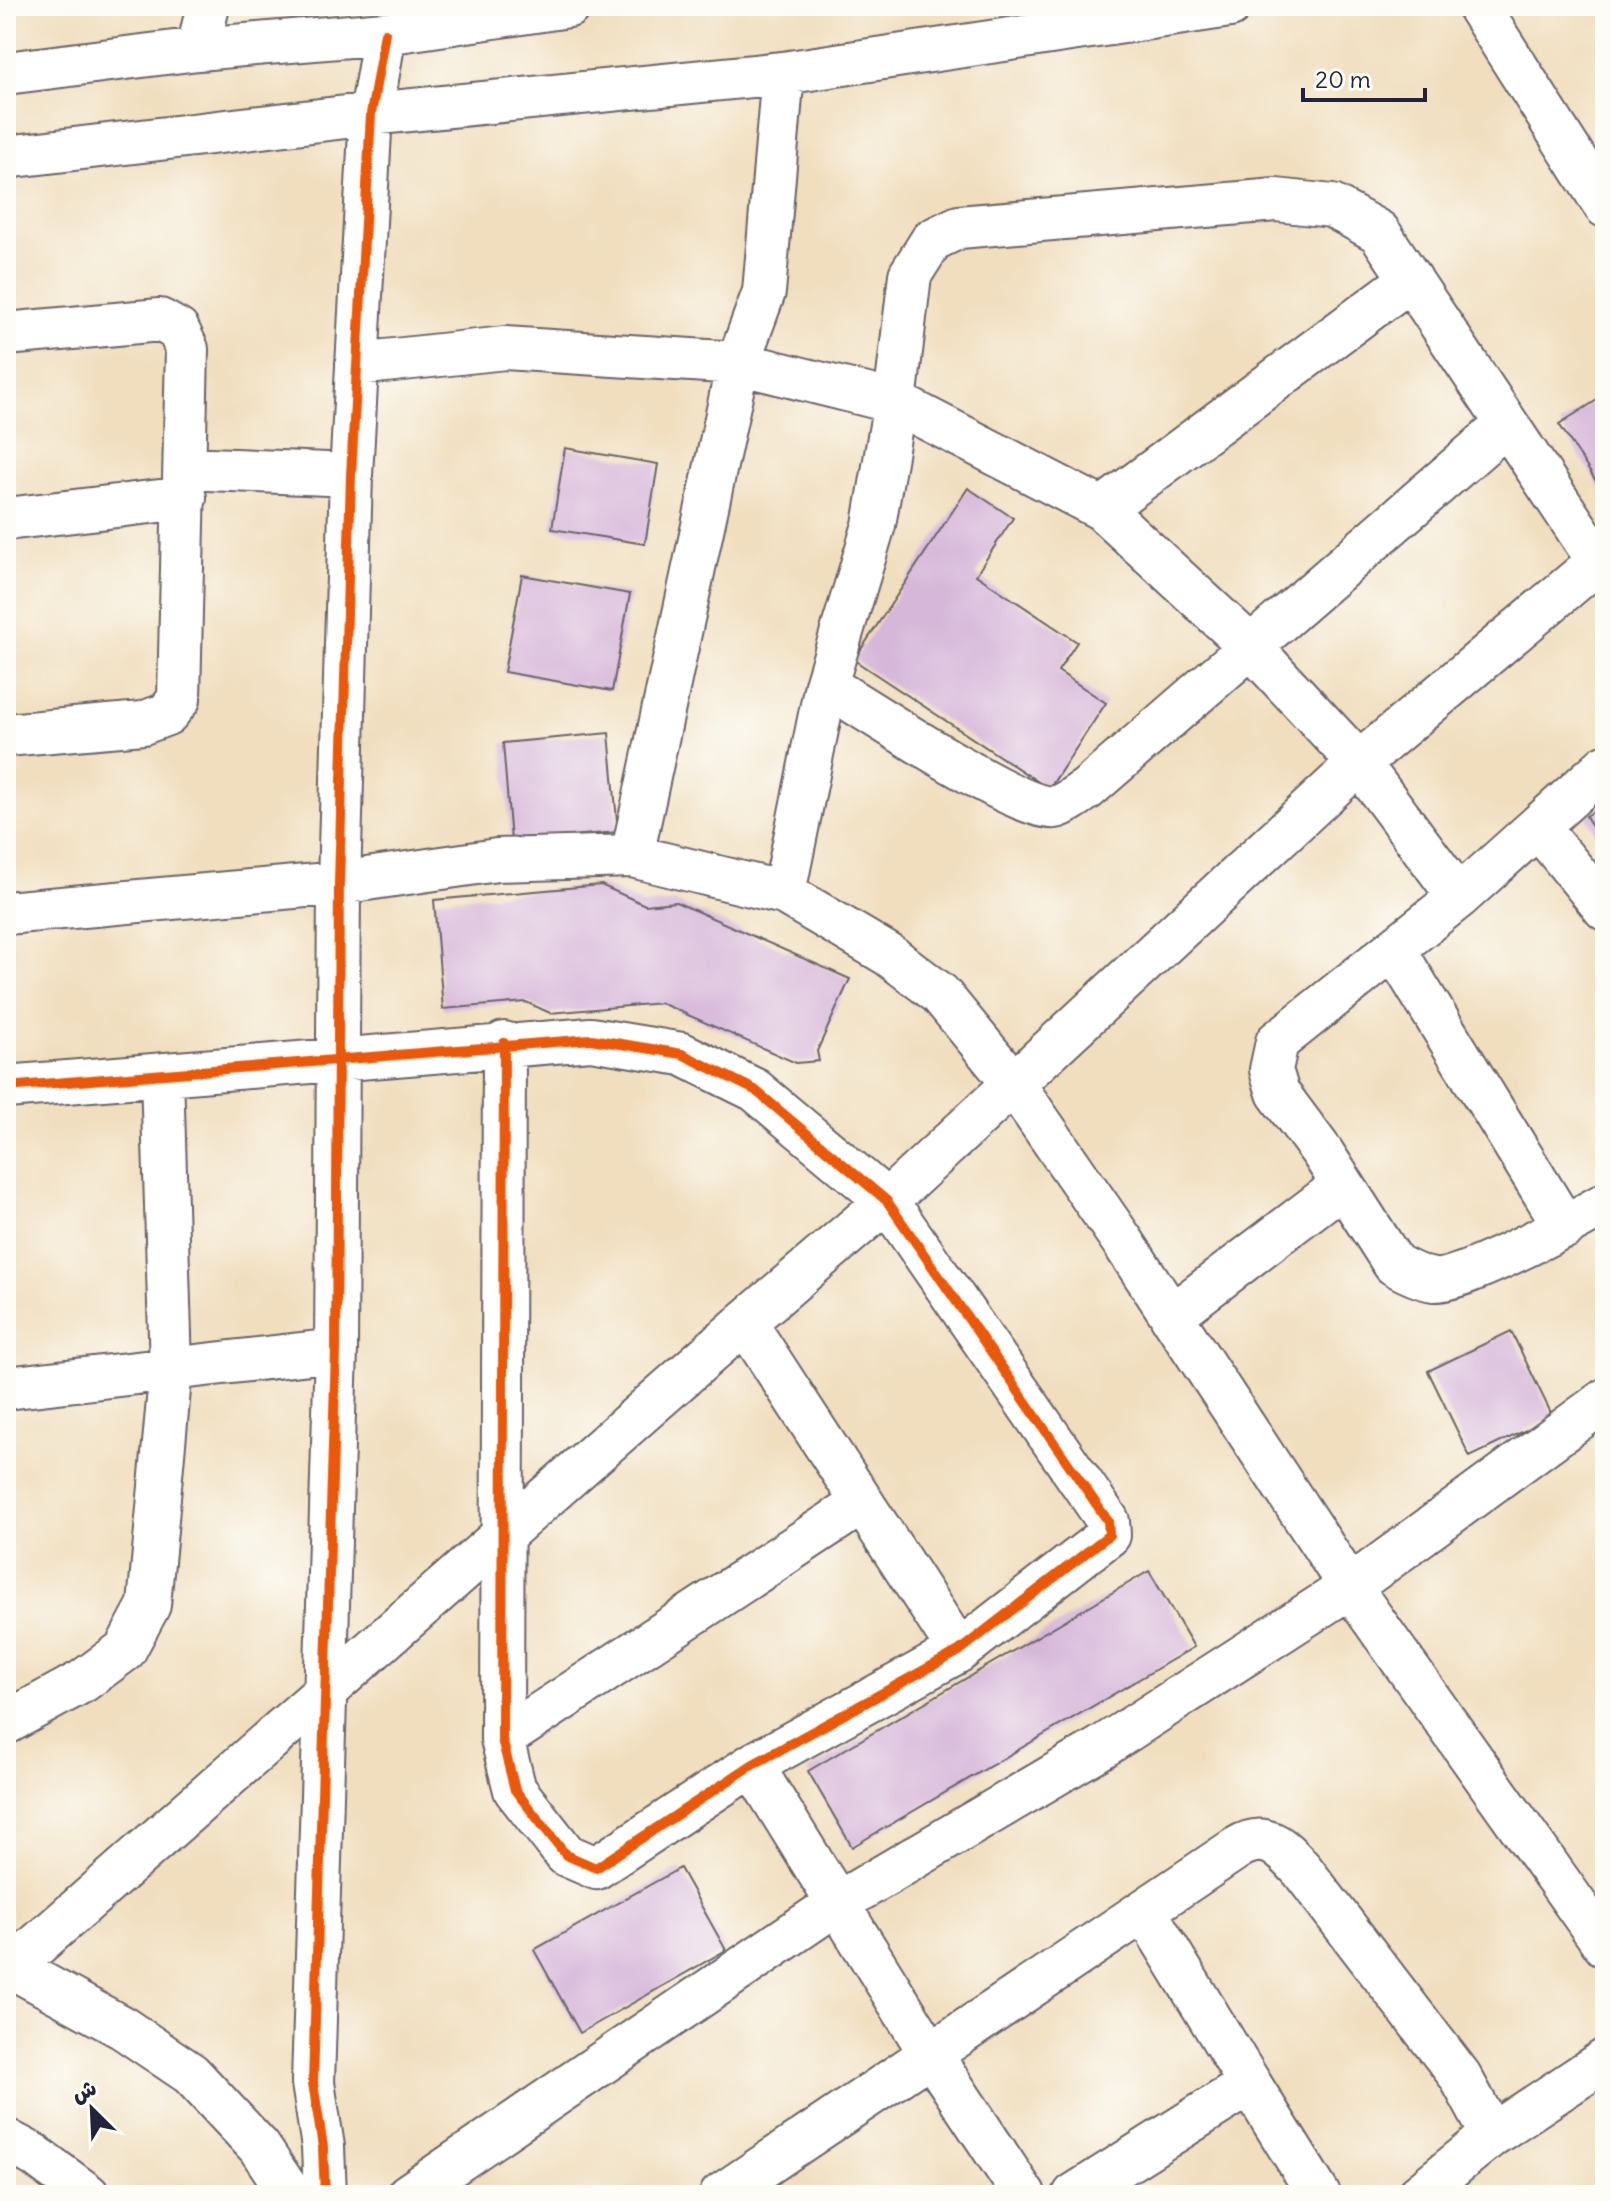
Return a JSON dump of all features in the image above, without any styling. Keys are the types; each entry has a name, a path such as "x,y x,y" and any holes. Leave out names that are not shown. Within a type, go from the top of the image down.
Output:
{"street":[{"path":"198,49 208,6"},
{"path":"6,73 198,49 385,33 569,6"},
{"path":"6,157 371,114 783,73 1230,6"},
{"path":"1478,6 1605,206"},
{"path":"325,2195 323,2147 313,2083 336,1350 339,883 357,364 371,114 385,33"},
{"path":"632,856 738,363 764,292 783,73"},
{"path":"291,2195 259,2147 191,2074 123,2028 10,1965 503,1539 745,1322 887,1201 1359,763 1602,559 1507,424 1379,232 1332,206 1276,200 959,227 932,240 910,275 895,402 874,525 826,685 784,893"},
{"path":"1102,509 1411,279"},
{"path":"6,334 160,320 178,330 187,349 179,699 167,714 143,723 6,735"},
{"path":"357,364 505,348 738,363 895,402 1102,509 1249,645 1359,763 1459,897"},
{"path":"826,685 998,787 1029,803 1056,807 1087,789 1249,645 1507,424"},
{"path":"6,519 185,483 351,475"},
{"path":"1605,766 1459,897 1277,1042 1271,1070 1278,1093 1394,1264 1437,1281 1565,1227 1605,1204"},
{"path":"1539,828 1605,909"},
{"path":"6,913 339,883 497,860 632,856 784,893 889,955 940,994 1013,1083 1350,1587 1605,1946"},
{"path":"1394,949 1565,1227"},
{"path":"6,1087 504,1043 591,1039 682,1054 755,1090 887,1201 1111,1527 1109,1535 959,1651 752,1765 596,1868 566,1855 515,1790 502,1739 504,1043"},
{"path":"6,1723 83,1681 125,1650 149,1605 171,1368 162,1075"},
{"path":"1171,1316 1343,1185"},
{"path":"745,1322 959,1651"},
{"path":"6,1388 336,1350"},
{"path":"408,2195 836,1904 1102,1747 1350,1587 1605,1400"},
{"path":"502,1739 862,1503"},
{"path":"752,1765 930,2053 1024,2195"},
{"path":"721,2195 930,2053 1146,1913 1246,1843 1269,1840 1302,1870 1460,2076 1492,2135"},
{"path":"1146,1913 1319,2195"},
{"path":"1418,2195 1492,2135 1605,2060"},
{"path":"1074,2195 1250,2084"},
{"path":"6,2140 34,2155 88,2195"}],"building":[{"path":"1605,395 1605,491 1603,492 1559,424"},
{"path":"565,448 658,464 645,544 552,529"},
{"path":"968,488 1013,518 976,575 1077,642 1058,671 1106,703 1049,789 854,660"},
{"path":"522,575 630,594 612,691 504,672"},
{"path":"609,733 618,832 511,841 503,743"},
{"path":"1605,805 1605,850 1586,816"},
{"path":"601,885 645,905 676,902 850,979 817,1051 819,1061 796,1063 661,1003 550,1013 526,1002 443,1009 434,900"},
{"path":"1511,1331 1553,1417 1470,1457 1428,1371"},
{"path":"1149,1571 1194,1647 852,1847 808,1771"},
{"path":"680,1868 726,1950 580,2033 534,1950"}],"cycle path":[{"path":"325,2195 323,2147 313,2083 336,1350 339,883 351,475 371,114 385,33"},
{"path":"6,1087 591,1039 682,1054 755,1090 887,1201 1108,1521 1109,1535 959,1651 752,1765 596,1868 566,1855 515,1790 502,1739 504,1043"}]}
